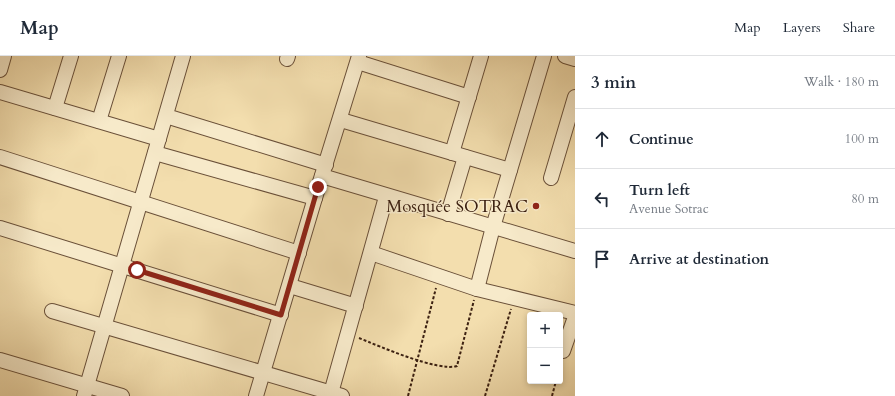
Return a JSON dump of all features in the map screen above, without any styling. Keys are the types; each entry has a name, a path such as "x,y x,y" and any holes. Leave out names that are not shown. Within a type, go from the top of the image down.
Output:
{"street":[{"path":"0,70 4,56"},
{"path":"55,108 71,56"},
{"path":"85,391 183,56"},
{"path":"448,214 469,97 481,56"},
{"path":"477,288 493,227 544,56"},
{"path":"565,56 575,59"},
{"path":"99,121 115,57"},
{"path":"256,396 315,198 341,120 358,59 469,97"},
{"path":"0,92 159,139"},
{"path":"551,178 575,97"},
{"path":"166,116 324,171 386,197 575,251"},
{"path":"341,120 510,170"},
{"path":"155,153 315,198"},
{"path":"0,156 300,252"},
{"path":"52,311 105,325 337,394 348,334 386,197"},
{"path":"0,228 281,315"},
{"path":"371,253 477,288 575,313"},
{"path":"290,286 356,306"},
{"path":"564,351 575,317"},
{"path":"0,360 85,391 122,396"}],"path":[{"path":"408,396 439,275"},
{"path":"348,334 417,360 450,368 457,366 477,288"},
{"path":"485,396 515,298"},
{"path":"552,396 555,384"}],"place":[{"name":"Mosquée SOTRAC","path":"536,206"}],"route":[{"path":"137,270 281,315 318,187"}]}
